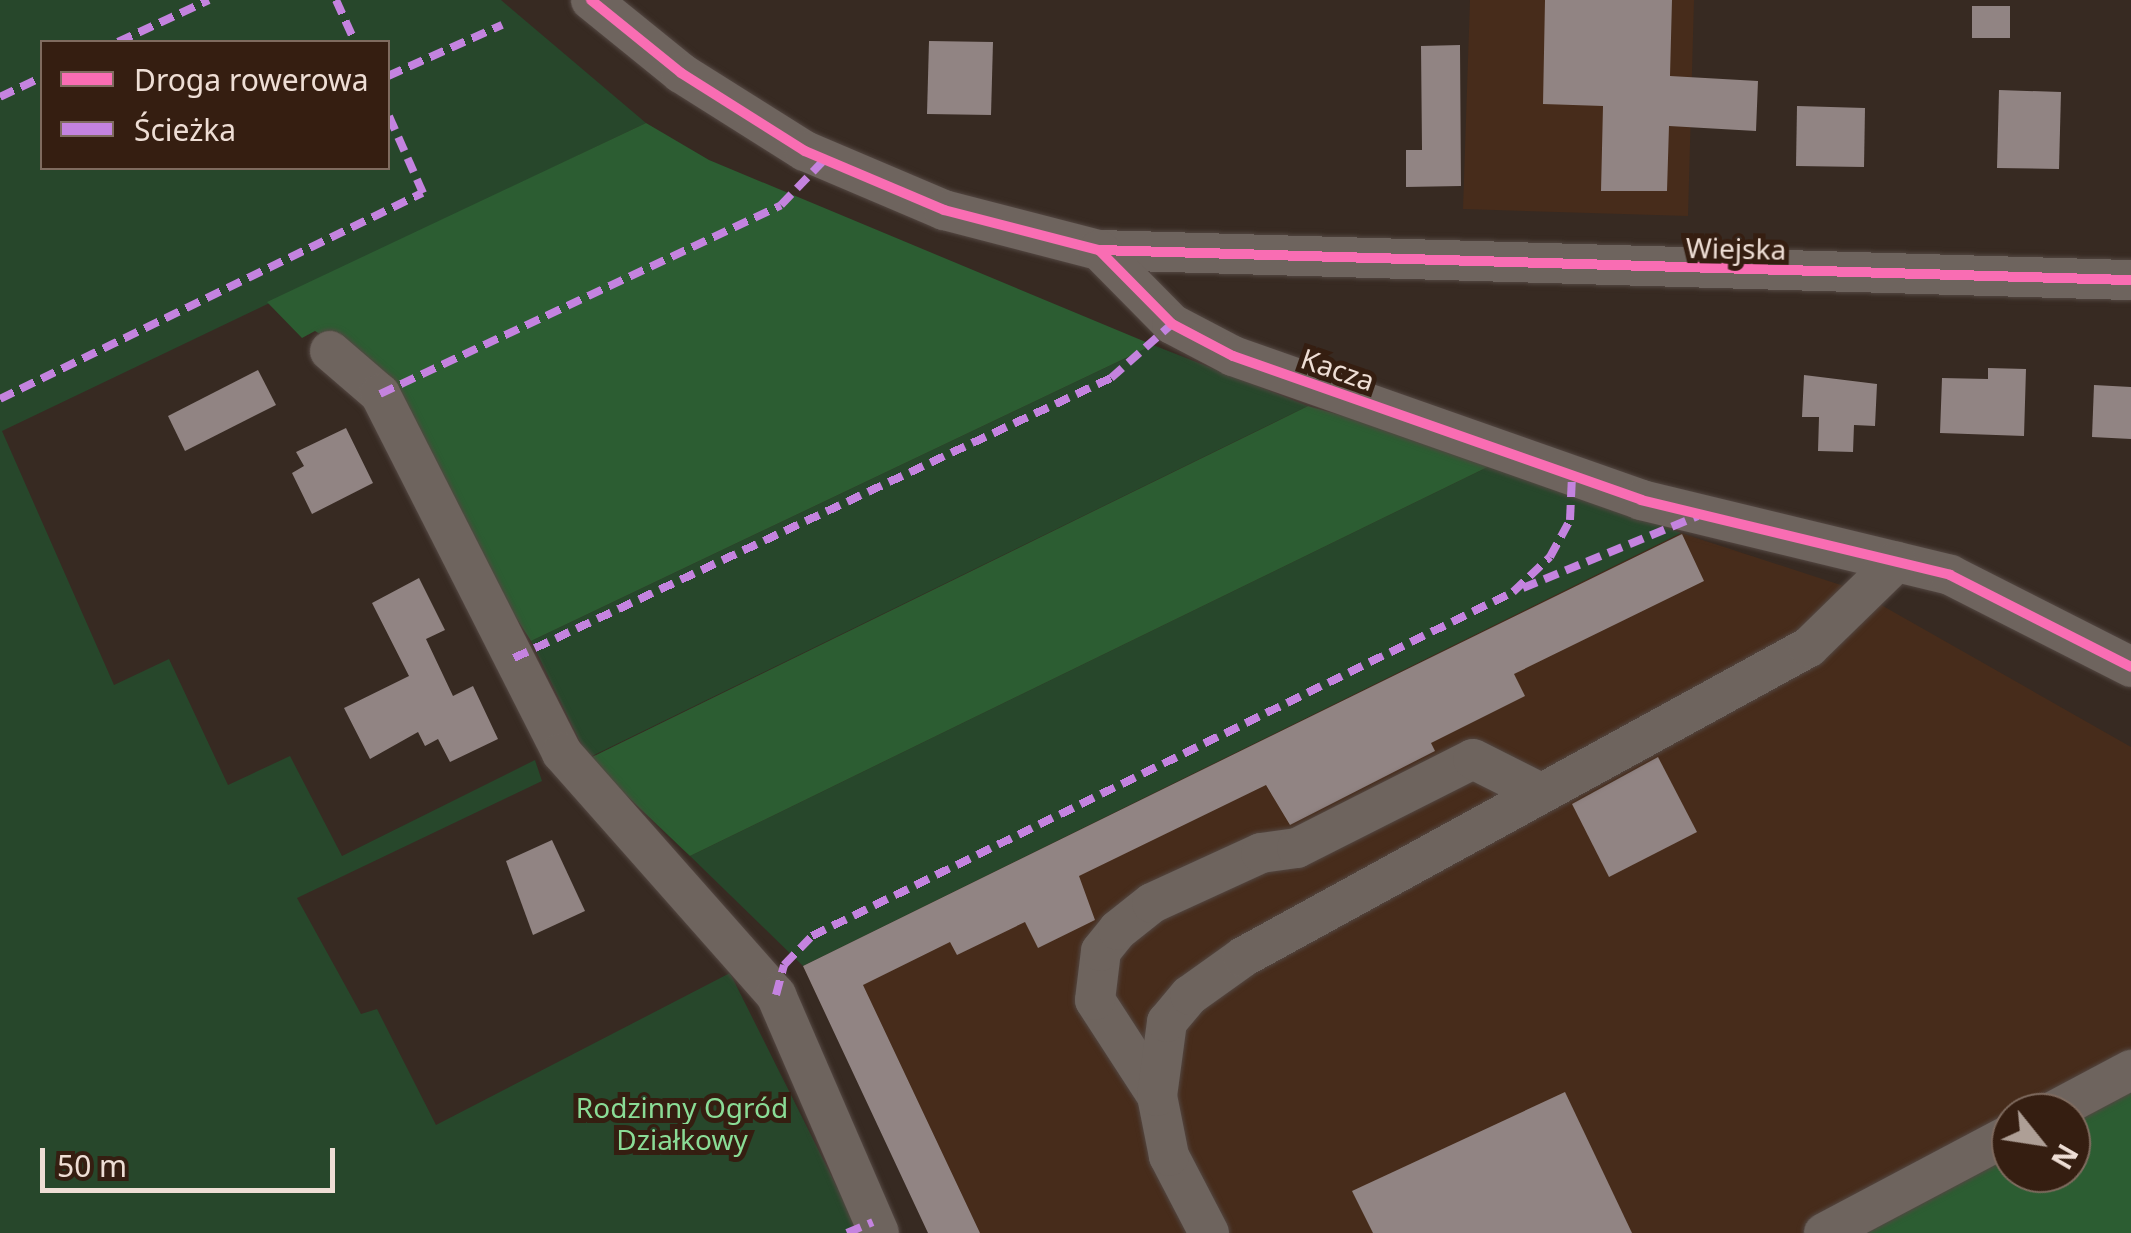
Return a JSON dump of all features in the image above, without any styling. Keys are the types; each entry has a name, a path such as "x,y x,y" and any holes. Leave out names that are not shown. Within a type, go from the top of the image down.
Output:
{"street":[{"path":"591,0 681,72 805,150 944,210 1100,250"},
{"name":"Wiejska","path":"1100,250 2131,280"},
{"name":"Kacza","path":"1100,250 1172,324 1233,356 1641,500 1896,562 2011,599 2131,666"},
{"path":"330,351 380,394 562,754 776,995 878,1233"},
{"path":"1210,1233 1169,1156 1157,1096 1167,1022 1190,995 1542,794 1809,648 1896,562"},
{"path":"1157,1096 1095,1000 1101,952 1118,930 1152,903 1261,852 1296,848 1473,759 1542,794"},
{"path":"2088,1093 2131,1070"},
{"path":"1824,1233 1991,1145"}],"shaded area":[{"path":"1470,0 1694,0 1688,216 1463,209"},
{"path":"1681,533 1853,589 2131,747 2131,1233 930,1233 803,966"}],"green space":[{"name":"Rodzinny Ogród Działkowy","path":"0,0 501,0 646,123 2,431 114,685 169,659 228,785 290,756 342,856 535,760 542,781 297,898 361,1014 377,1009 436,1125 730,973 860,1233 0,1233"},
{"path":"646,123 709,160 1153,345 531,641 455,523 379,370 315,331 302,338 267,302"},
{"path":"1153,345 1308,406 588,758 531,641"},
{"path":"1308,406 1502,460 690,856 588,759"},
{"path":"1502,460 1681,533 803,966 690,856"},
{"path":"2131,1083 2131,1233 1847,1233 1991,1157 1991,1193 2091,1193 2091,1104"}],"building":[{"path":"1545,0 1672,0 1670,76 1758,81 1756,131 1669,126 1667,191 1601,191 1603,106 1543,104"},
{"path":"1972,6 2010,6 2010,38 1972,38"},
{"path":"929,41 993,42 991,115 927,114"},
{"path":"1460,45 1461,186 1406,187 1406,150 1422,150 1421,46"},
{"path":"1999,90 2061,92 2059,169 1997,168"},
{"path":"1797,106 1865,108 1864,167 1796,166"},
{"path":"1988,368 2026,369 2024,436 1940,433 1942,378 1988,379"},
{"path":"258,370 276,405 185,451 168,416"},
{"path":"1804,375 1877,384 1875,426 1854,425 1853,452 1818,451 1819,417 1802,417"},
{"path":"2094,385 2131,387 2131,439 2092,437"},
{"path":"346,428 373,483 312,514 292,473 304,466 296,452"},
{"path":"1682,534 1704,581 1514,674 1525,696 1431,743 1435,751 1290,825 1266,785 1079,876 1095,920 1038,948 1025,922 957,955 950,942 863,985 980,1233 928,1233 803,966"},
{"path":"419,578 445,630 426,639 453,696 473,686 498,739 450,762 438,739 425,746 418,732 370,759 344,708 409,676 372,603"},
{"path":"1658,757 1697,832 1609,877 1572,804"},
{"path":"552,840 585,911 533,935 506,861"},
{"path":"1565,1092 1632,1233 1373,1233 1352,1191"}],"marked path":[{"path":"122,40 209,0"},
{"path":"336,0 354,40"},
{"path":"390,75 502,25"},
{"path":"0,97 40,78"},
{"path":"0,399 423,193 390,119"},
{"path":"380,394 781,205 824,160"},
{"path":"514,658 1111,378 1172,324"},
{"path":"776,995 784,965 812,936 1513,592 1550,557 1570,520 1572,476"},
{"path":"1523,588 1698,516"},
{"path":"847,1233 873,1222"}],"cycle path":[{"path":"591,0 681,73 805,151 944,210 1099,250 2131,280"},
{"path":"1099,250 1172,324 1233,356 1641,500 1950,575 2131,667"}]}
